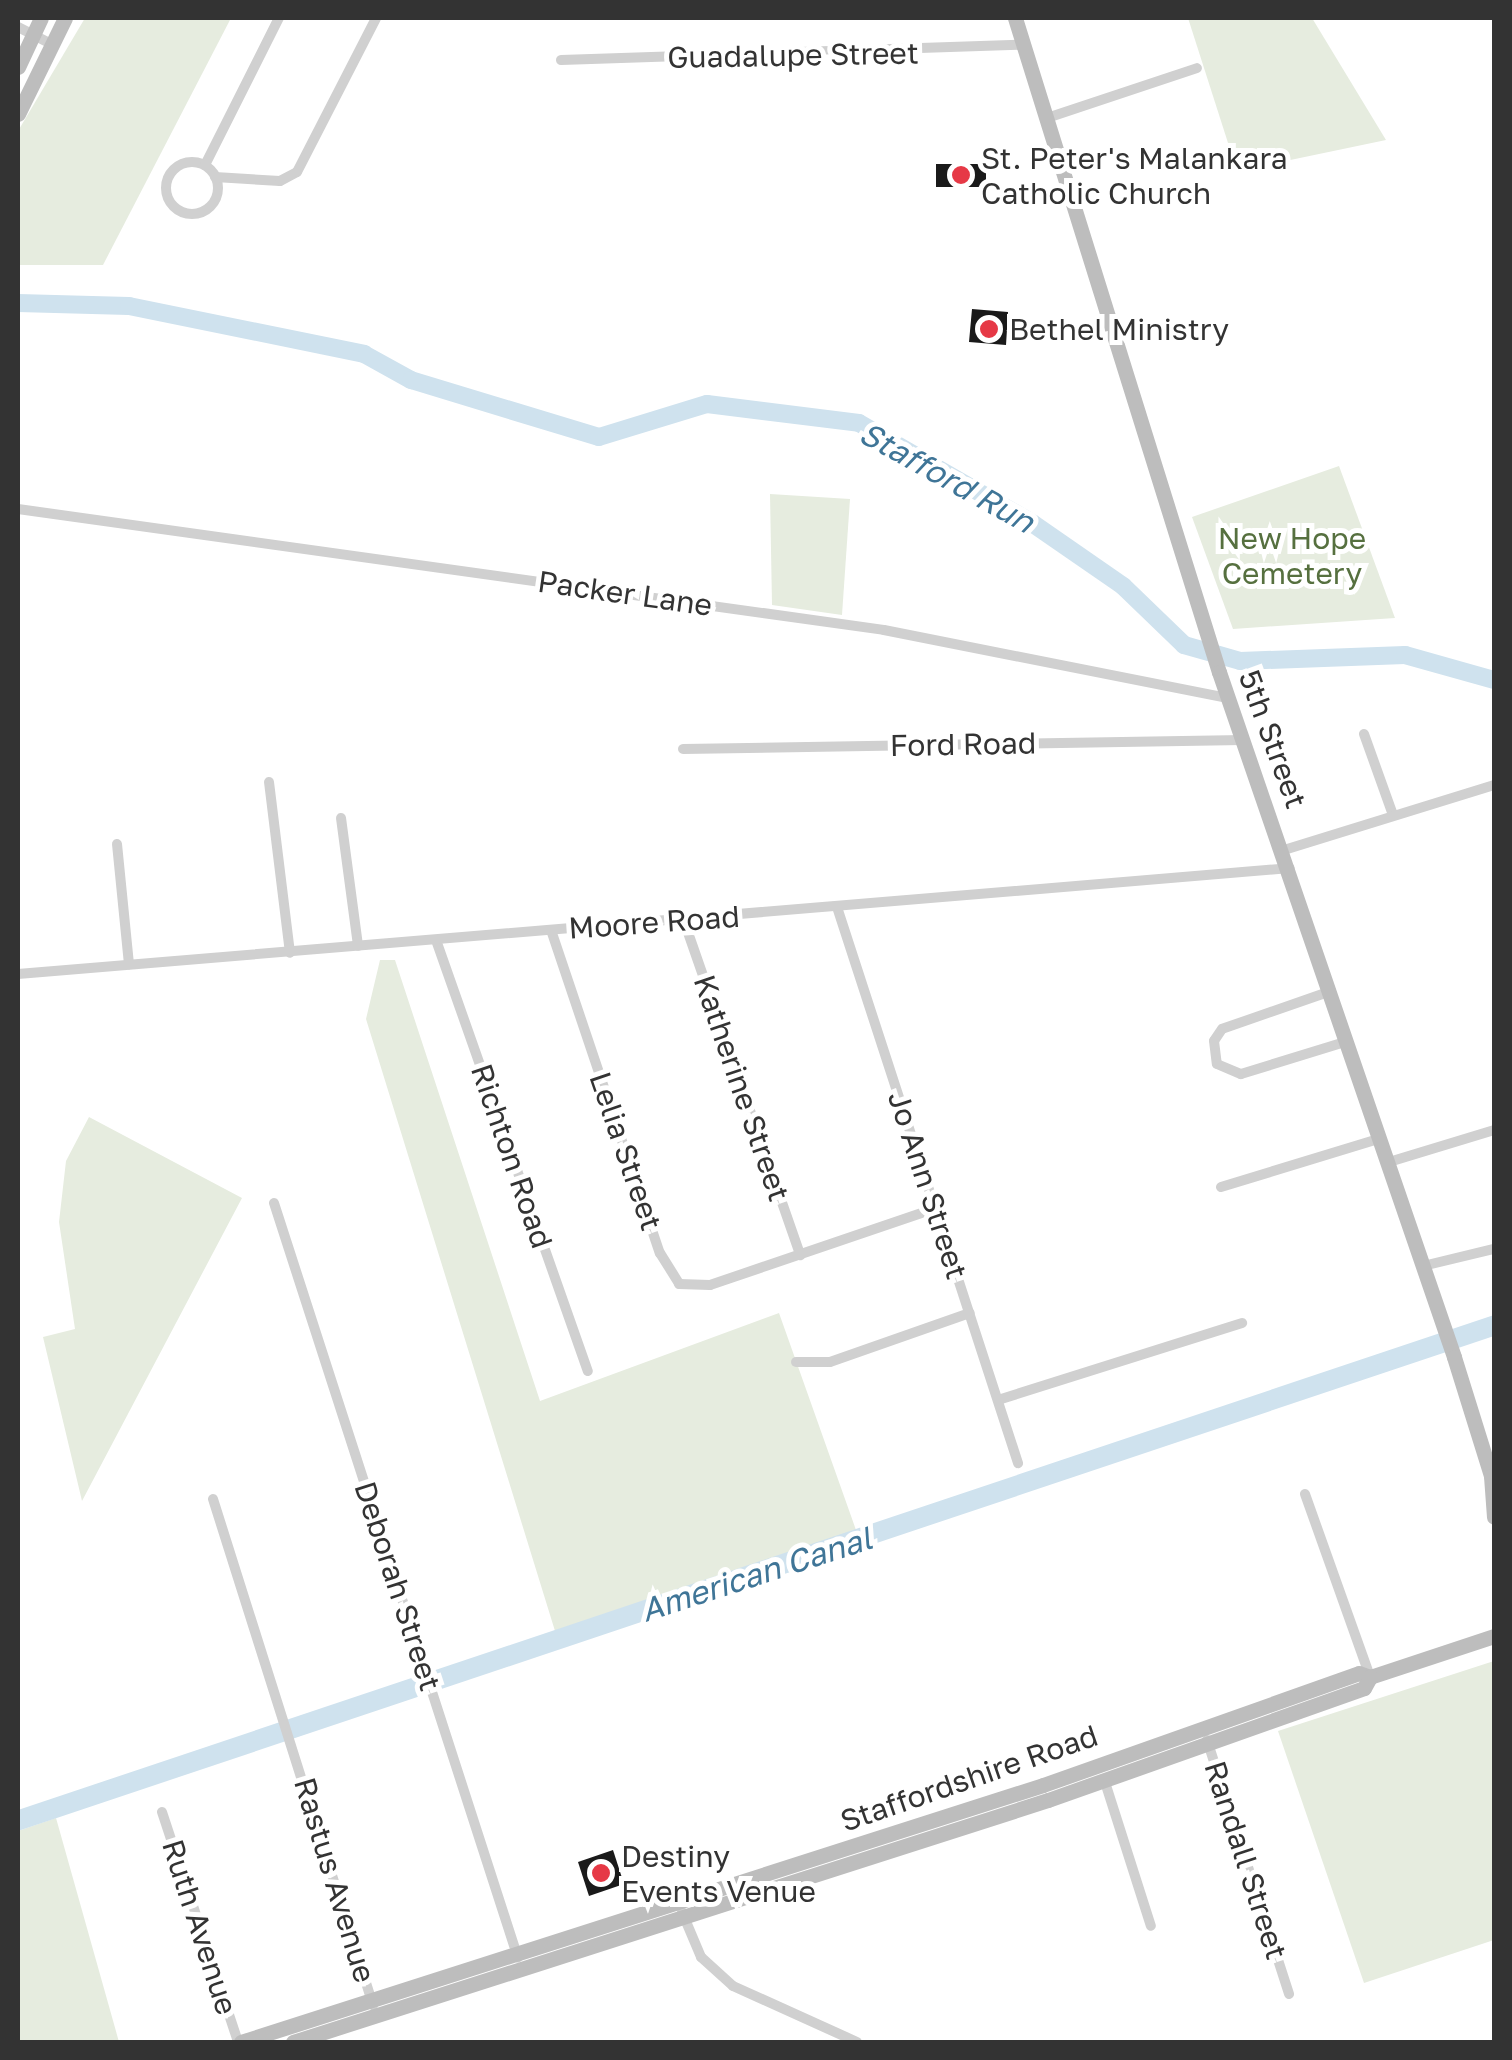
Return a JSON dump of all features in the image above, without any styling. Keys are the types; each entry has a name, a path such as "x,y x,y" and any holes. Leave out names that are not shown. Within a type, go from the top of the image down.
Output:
{"main road":[{"path":"18,67 41,18"},
{"path":"18,114 64,18"},
{"name":"5th Street","path":"1015,18 1219,672 1284,850 1493,1478 1494,1517"},
{"name":"Staffordshire Road","path":"681,1910 1204,1733 1359,1673 1370,1677 1494,1636"},
{"name":"Staffordshire Road","path":"240,2042 374,2008 1104,1779 1204,1733"},
{"name":"Staffordshire Road","path":"294,2042 374,2008"}],"street":[{"path":"205,165 279,18"},
{"path":"216,177 280,180 297,172 376,18"},
{"path":"18,27 52,46"},
{"name":"Guadalupe Street","path":"561,60 1024,45"},
{"path":"1047,118 1197,68"},
{"path":"191,162 205,165 216,177 216,200 206,210 193,214 170,202 169,176 191,162"},
{"name":"Packer Lane","path":"18,508 884,630 1228,698"},
{"path":"1364,734 1392,815"},
{"name":"Ford Road","path":"683,748 1243,740"},
{"path":"269,782 290,953"},
{"path":"1284,850 1494,785"},
{"path":"341,818 358,946"},
{"path":"117,844 129,964"},
{"name":"Moore Road","path":"18,974 1290,868"},
{"name":"Jo Ann Street","path":"838,907 1018,1462"},
{"name":"Katherine Street","path":"684,920 800,1255"},
{"name":"Lelia Street","path":"551,930 669,1273 699,1288 936,1208"},
{"name":"Richton Road","path":"436,940 588,1372"},
{"path":"1331,992 1222,1029 1214,1041 1217,1064 1242,1074 1348,1041"},
{"path":"1389,1162 1494,1130"},
{"path":"1220,1187 1381,1138"},
{"name":"Deborah Street","path":"274,1203 519,1961"},
{"path":"1423,1266 1494,1249"},
{"path":"796,1362 830,1362 970,1313"},
{"path":"998,1400 1242,1323"},
{"path":"1305,1494 1370,1677"},
{"name":"Rastus Avenue","path":"213,1498 374,2008"},
{"name":"Randall Street","path":"1204,1733 1289,1994"},
{"path":"1104,1779 1152,1926"},
{"name":"Ruth Avenue","path":"162,1812 240,2042"},
{"path":"681,1910 701,1957 733,1986 857,2042"}],"green space":[{"path":"85,18 231,18 103,265 18,265 18,131"},
{"path":"1188,18 1312,18 1386,140 1237,171"},
{"name":"New Hope Cemetery","path":"1339,466 1395,618 1233,629 1192,517"},
{"path":"770,494 850,499 842,615 772,605"},
{"path":"380,960 395,960 540,1401 779,1313 856,1530 555,1631 366,1019"},
{"path":"89,1117 242,1198 82,1501 43,1337 75,1329 59,1222 66,1161"},
{"path":"1494,1661 1494,1940 1364,1983 1278,1731"},
{"path":"56,1818 119,2042 18,2042 18,1831"}],"water":[{"name":"American Canal","path":"1494,1315 1494,1336 18,1831 18,1810"}],"building":[{"name":"St. Peter's Malankara Catholic Church","path":"936,164 986,164 986,187 936,187"},
{"name":"Bethel Ministry","path":"972,309 1008,312 1006,345 969,342"},
{"name":"Destiny Events Venue","path":"613,1850 624,1884 589,1896 578,1862"}],"waterway":[{"name":"Stafford Run","path":"18,303 129,306 364,354 411,380 599,437 707,404 859,423 1032,523 1123,586 1184,645 1240,661 1405,655 1494,680"}],"place":[{"name":"St. Peter's Malankara Catholic Church","path":"961,175"},
{"name":"Bethel Ministry","path":"989,329"},
{"name":"Destiny Events Venue","path":"601,1873"}]}
